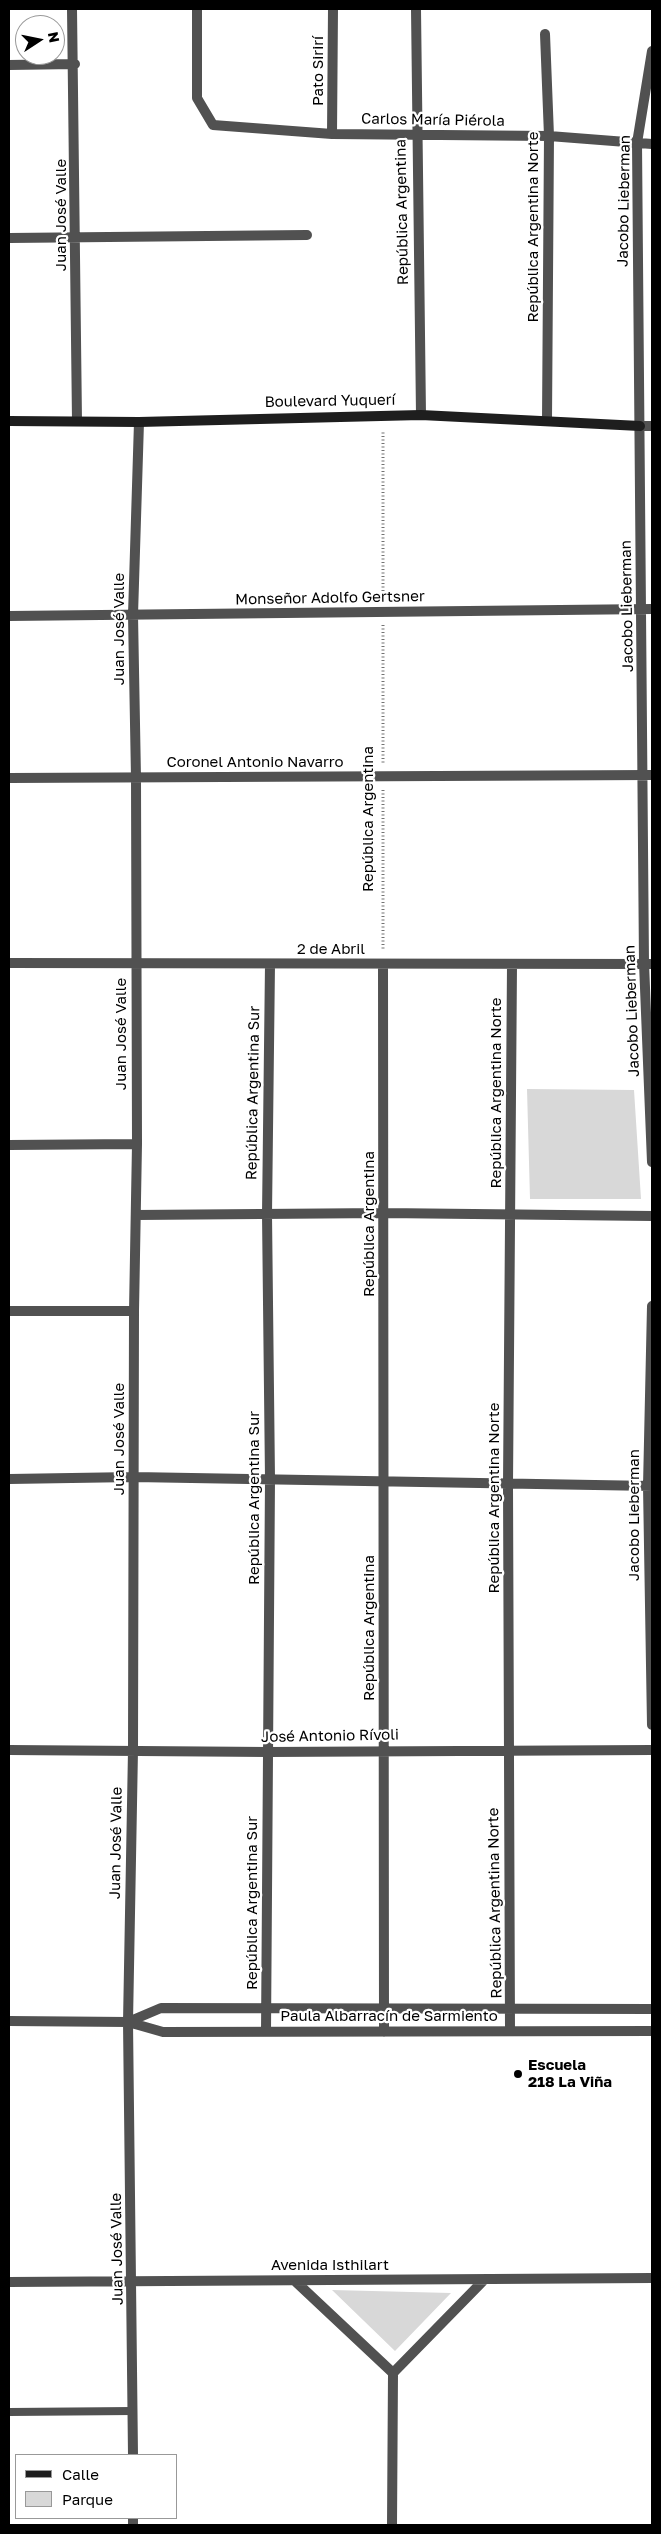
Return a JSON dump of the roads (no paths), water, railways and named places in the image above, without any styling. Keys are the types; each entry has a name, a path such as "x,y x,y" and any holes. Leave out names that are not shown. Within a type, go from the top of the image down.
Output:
{"street":[{"name":"Juan José Valle","path":"72,9 77,421"},
{"name":"Carlos María Piérola","path":"198,9 197,98 213,125 332,134 549,136 652,144"},
{"name":"Pato Sirirí","path":"332,134 333,9"},
{"name":"República Argentina","path":"416,9 416,135 421,415"},
{"name":"República Argentina Norte","path":"545,34 549,136 546,420"},
{"name":"Jacobo Lieberman","path":"652,51 637,144 640,426 647,609 648,964 652,1162"},
{"path":"9,65 74,64"},
{"path":"9,238 307,235"},
{"name":"Boulevard Yuquerí","path":"9,421 139,422 421,415 652,426"},
{"name":"Juan José Valle","path":"133,2454 128,2022 133,1750 134,1311 137,1144 136,778 133,616 139,422"},
{"name":"Monseñor Adolfo Gertsner","path":"9,616 647,609"},
{"name":"Coronel Antonio Navarro","path":"9,778 648,776"},
{"name":"2 de Abril","path":"9,963 648,964"},
{"name":"República Argentina Sur","path":"266,2032 270,1478 267,1214 270,964"},
{"name":"República Argentina","path":"384,964 386,1481 384,2032"},
{"name":"República Argentina Norte","path":"510,2031 512,2010 508,1750 508,1484 512,964"},
{"path":"9,1145 137,1144"},
{"path":"136,1215 384,1213 652,1216"},
{"name":"Jacobo Lieberman","path":"652,1306 650,1486 652,1725"},
{"path":"9,1311 134,1311"},
{"path":"9,1479 134,1477 270,1478 650,1486"},
{"name":"José Antonio Rívoli","path":"9,1750 268,1752 652,1750"},
{"name":"Paula Albarracín de Sarmiento","path":"128,2022 161,2008 652,2009"},
{"name":"Paula Albarracín de Sarmiento","path":"9,2021 128,2022 163,2032 652,2030"},
{"name":"Avenida Isthilart","path":"9,2282 652,2278"},
{"path":"392,2525 393,2373 486,2279"},
{"path":"295,2281 393,2373"}],"lane":[{"path":"9,2412 133,2412"}],"place":[{"name":"Escuela 218 La Viña","path":"518,2074"}]}
